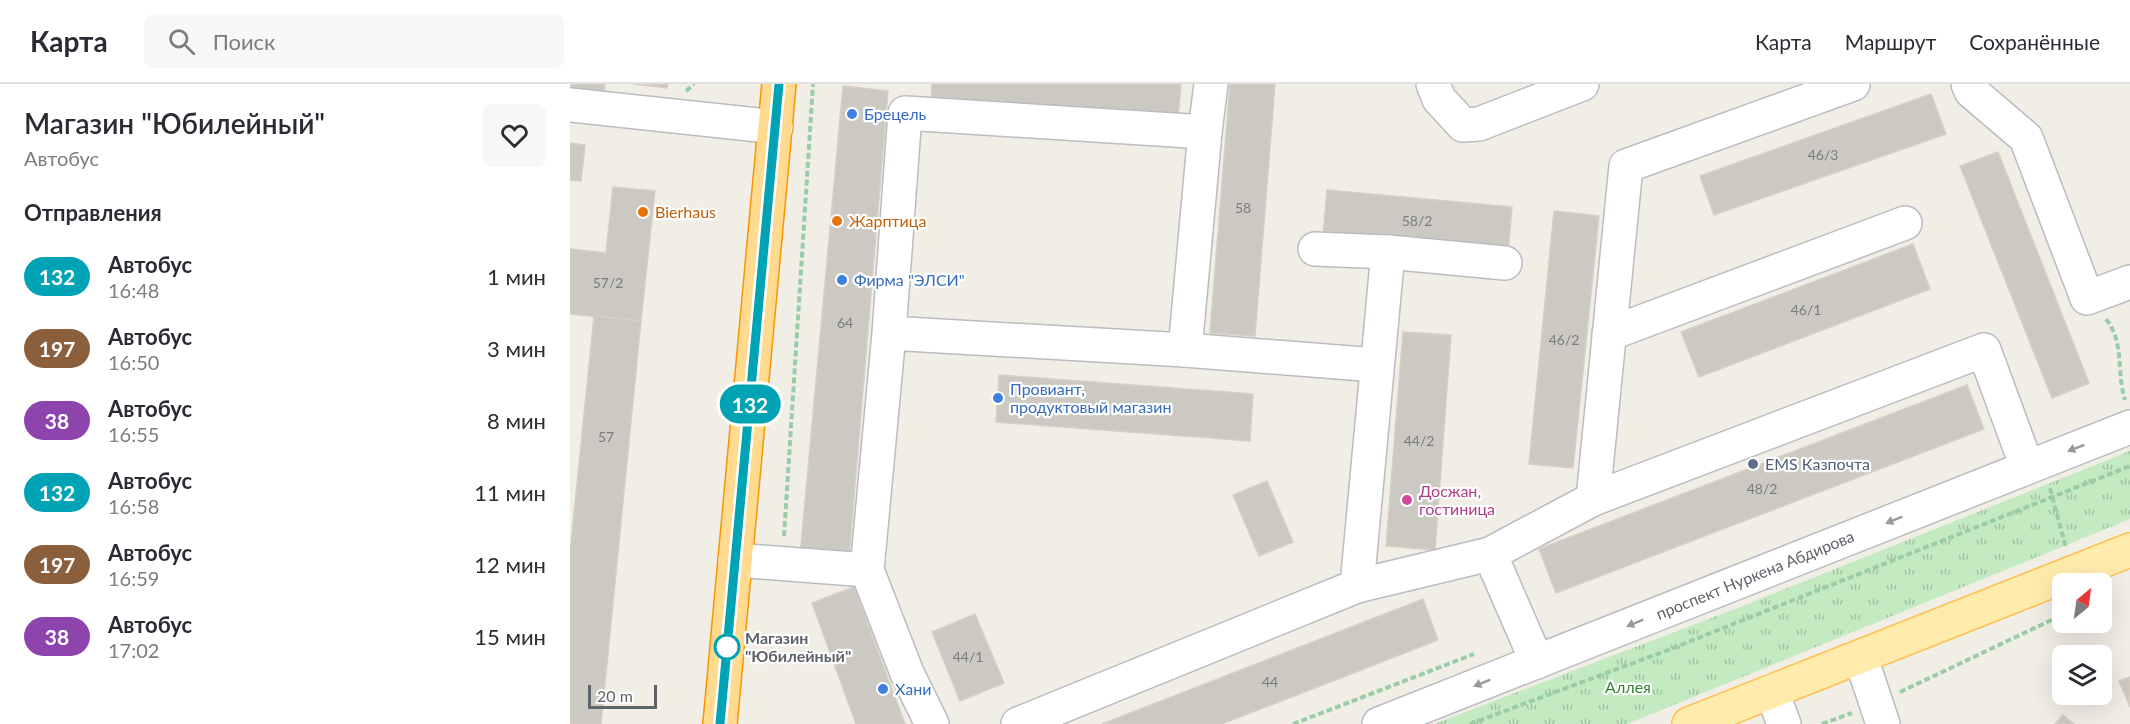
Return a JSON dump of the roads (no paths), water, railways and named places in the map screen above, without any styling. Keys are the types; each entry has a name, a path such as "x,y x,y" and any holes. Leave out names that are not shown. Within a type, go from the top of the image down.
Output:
{"highway":[{"path":"720,724 779,84"}],"main road":[{"path":"1689,724 2130,550"}],"street":[{"path":"1185,350 1211,84"},
{"path":"1433,84 1439,99 1463,125 1479,124 1582,84"},
{"path":"1593,499 1626,166 1797,93 1853,84"},
{"path":"1980,86 2026,138 2087,298 2130,282"},
{"path":"570,105 776,127"},
{"path":"932,724 907,673 867,570 889,333 905,113 1205,132"},
{"path":"1609,334 1905,222"},
{"path":"1315,249 1388,252 1504,263"},
{"path":"1357,586 1388,252"},
{"path":"889,333 1185,350 1377,365"},
{"path":"1018,724 1357,586 1490,554 1593,499 1984,350 2035,464"},
{"name":"проспект Нуркена Абдирова","path":"1379,724 2035,464 2127,413"},
{"path":"1490,554 1537,662"},
{"path":"735,560 867,570"},
{"path":"1861,658 1880,714"},
{"path":"1772,692 1784,724"}],"place":[{"name":"Брецель","path":"852,114"},
{"name":"Bierhaus","path":"643,212"},
{"name":"Жарптица","path":"837,221"},
{"name":"Фирма \"ЭЛСИ\"","path":"842,280"},
{"name":"Провиант, продуктовый магазин","path":"998,398"},
{"name":"EMS Казпочта","path":"1753,464"},
{"name":"Досжан, гостиница","path":"1407,500"},
{"name":"Магазин \"Юбилейный\"","path":"727,647"},
{"name":"Хани","path":"883,689"}],"park label":[{"name":"Аллея","path":"1628,687"}]}
